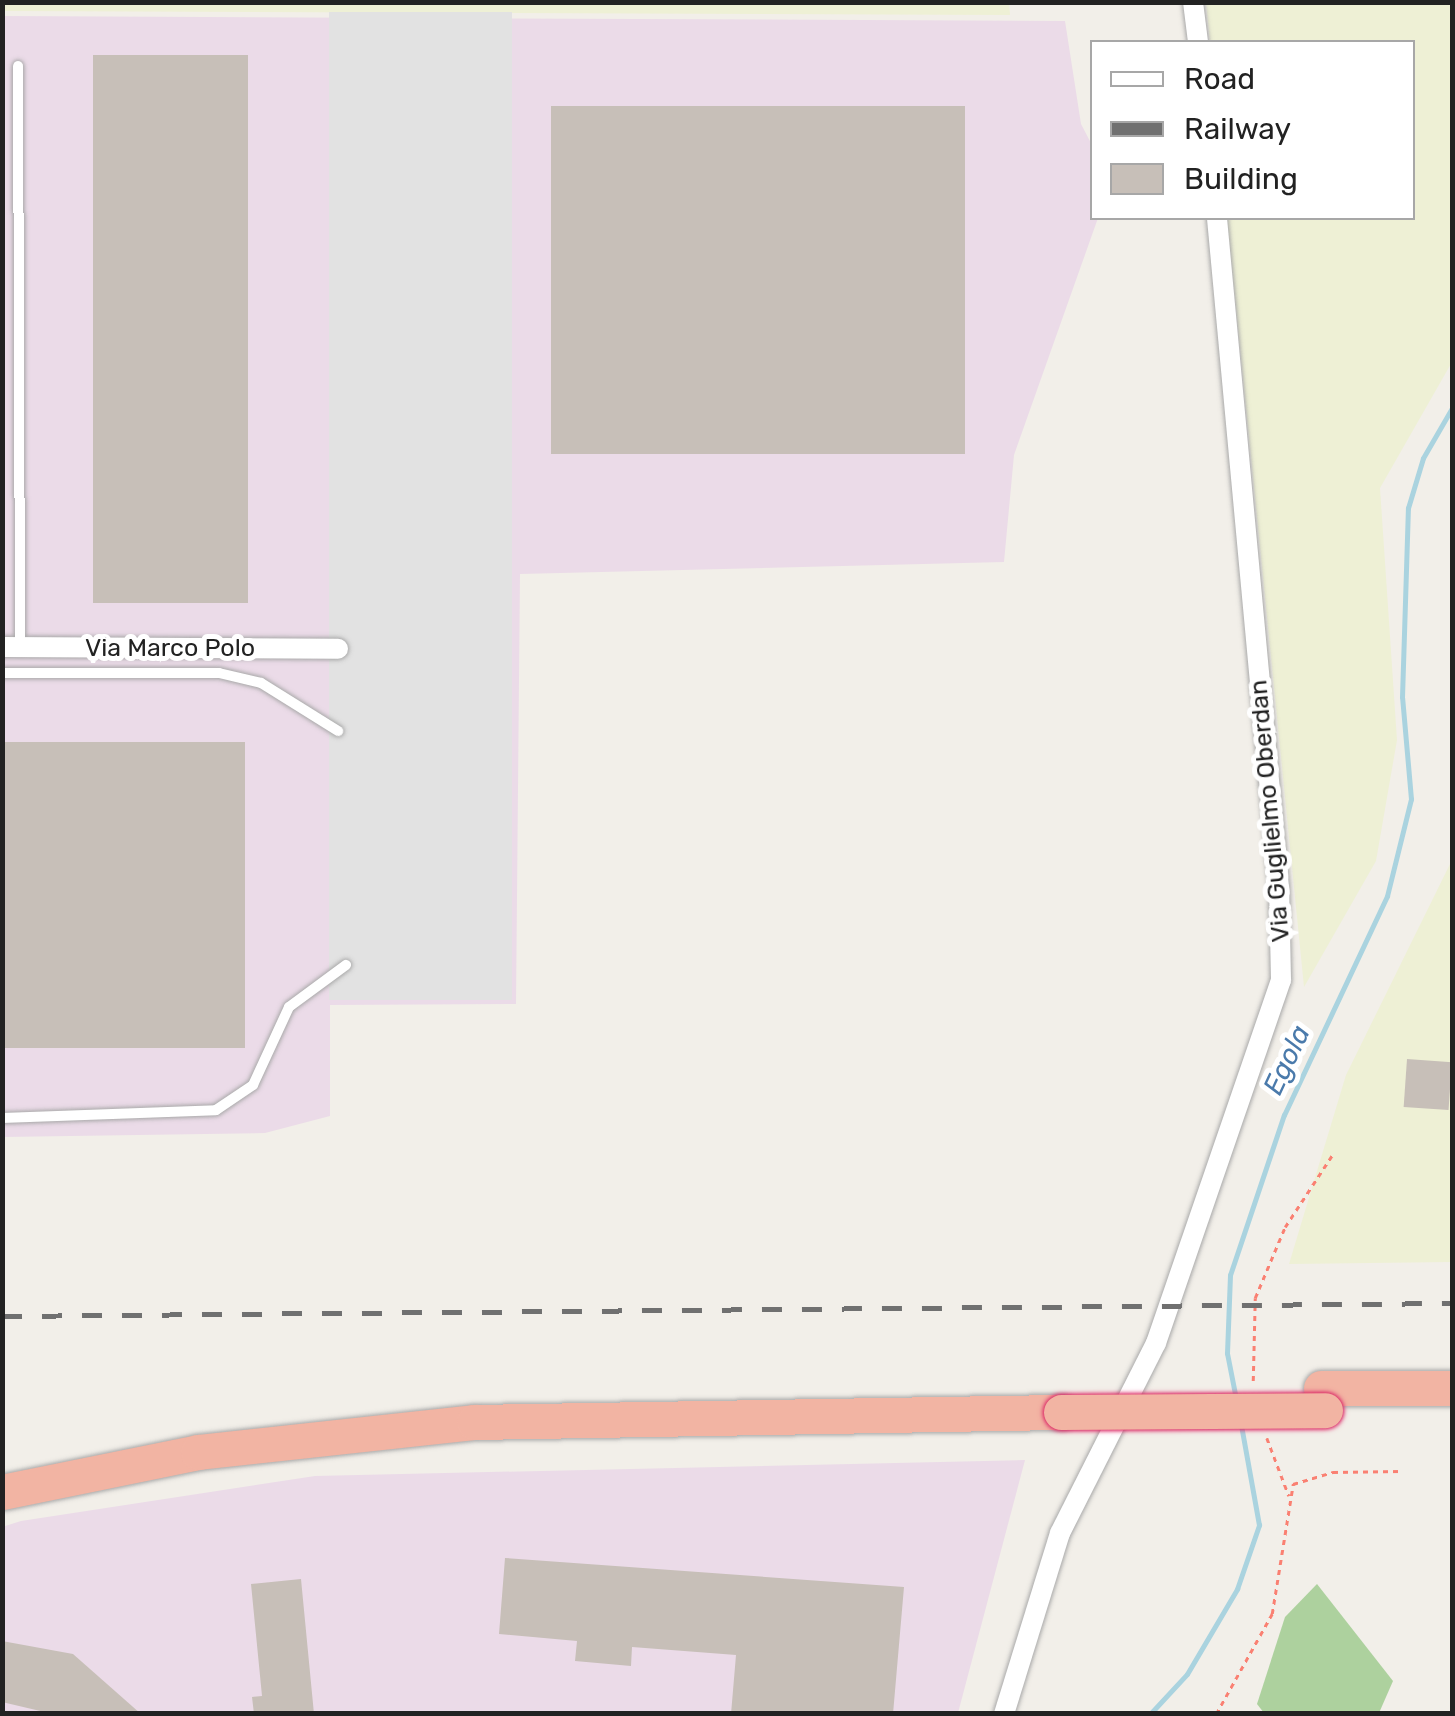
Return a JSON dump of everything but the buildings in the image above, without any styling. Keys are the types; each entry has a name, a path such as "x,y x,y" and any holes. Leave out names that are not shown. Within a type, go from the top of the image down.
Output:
{"highway":[{"path":"2,1469 188,1432 462,1401 1323,1399 1452,1388"},
{"path":"1323,1399 1452,1409"},
{"path":"2,1492 198,1452 474,1422 1061,1401"}],"street":[{"path":"1193,2 1198,40"},
{"name":"Via Guglielmo Oberdan","path":"1004,1714 1060,1532 1156,1343 1281,980 1280,888 1217,220"},
{"name":"Via Marco Polo","path":"11,647 338,648"}],"lane":[{"path":"11,647 18,325 18,66"},
{"path":"2,325 18,325"},
{"path":"2,672 219,672 262,683 338,731"},
{"path":"2,1118 216,1110 253,1085 289,1007 346,966"}],"path":[{"path":"1257,1397 1250,1365 1255,1298 1285,1226 1333,1154"},
{"path":"1216,1714 1272,1614 1289,1496 1264,1430"},
{"path":"1289,1496 1304,1477 1401,1471"}],"shaded area":[{"path":"329,12 512,12 512,1000 329,1000"},
{"path":"2,16 1065,21 1081,124 1090,141 1090,220 1097,220 1014,455 1004,562 520,574 516,1004 330,1005 330,1116 265,1133 3,1137"},
{"path":"1025,1460 958,1713 3,1713 2,1527 21,1521 315,1476"}],"green space":[{"path":"3,2 1009,2 1010,15 3,11"},
{"path":"1206,3 1452,3 1452,362 1380,488 1397,740 1376,861 1304,987 1227,220 1415,220 1415,40 1210,40"},
{"path":"1452,860 1452,1262 1289,1264 1346,1075"},
{"path":"1317,1584 1393,1681 1379,1713 1264,1713 1257,1704 1285,1617"}],"waterway":[{"name":"Egola","path":"1236,1399 1227,1353 1230,1275 1284,1115 1387,896 1411,799 1402,697 1408,508 1423,458 1452,408"},
{"name":"Egola","path":"1150,1714 1187,1674 1237,1589 1259,1525 1241,1425"}],"railway":[{"path":"2,1316 1452,1303"}]}
